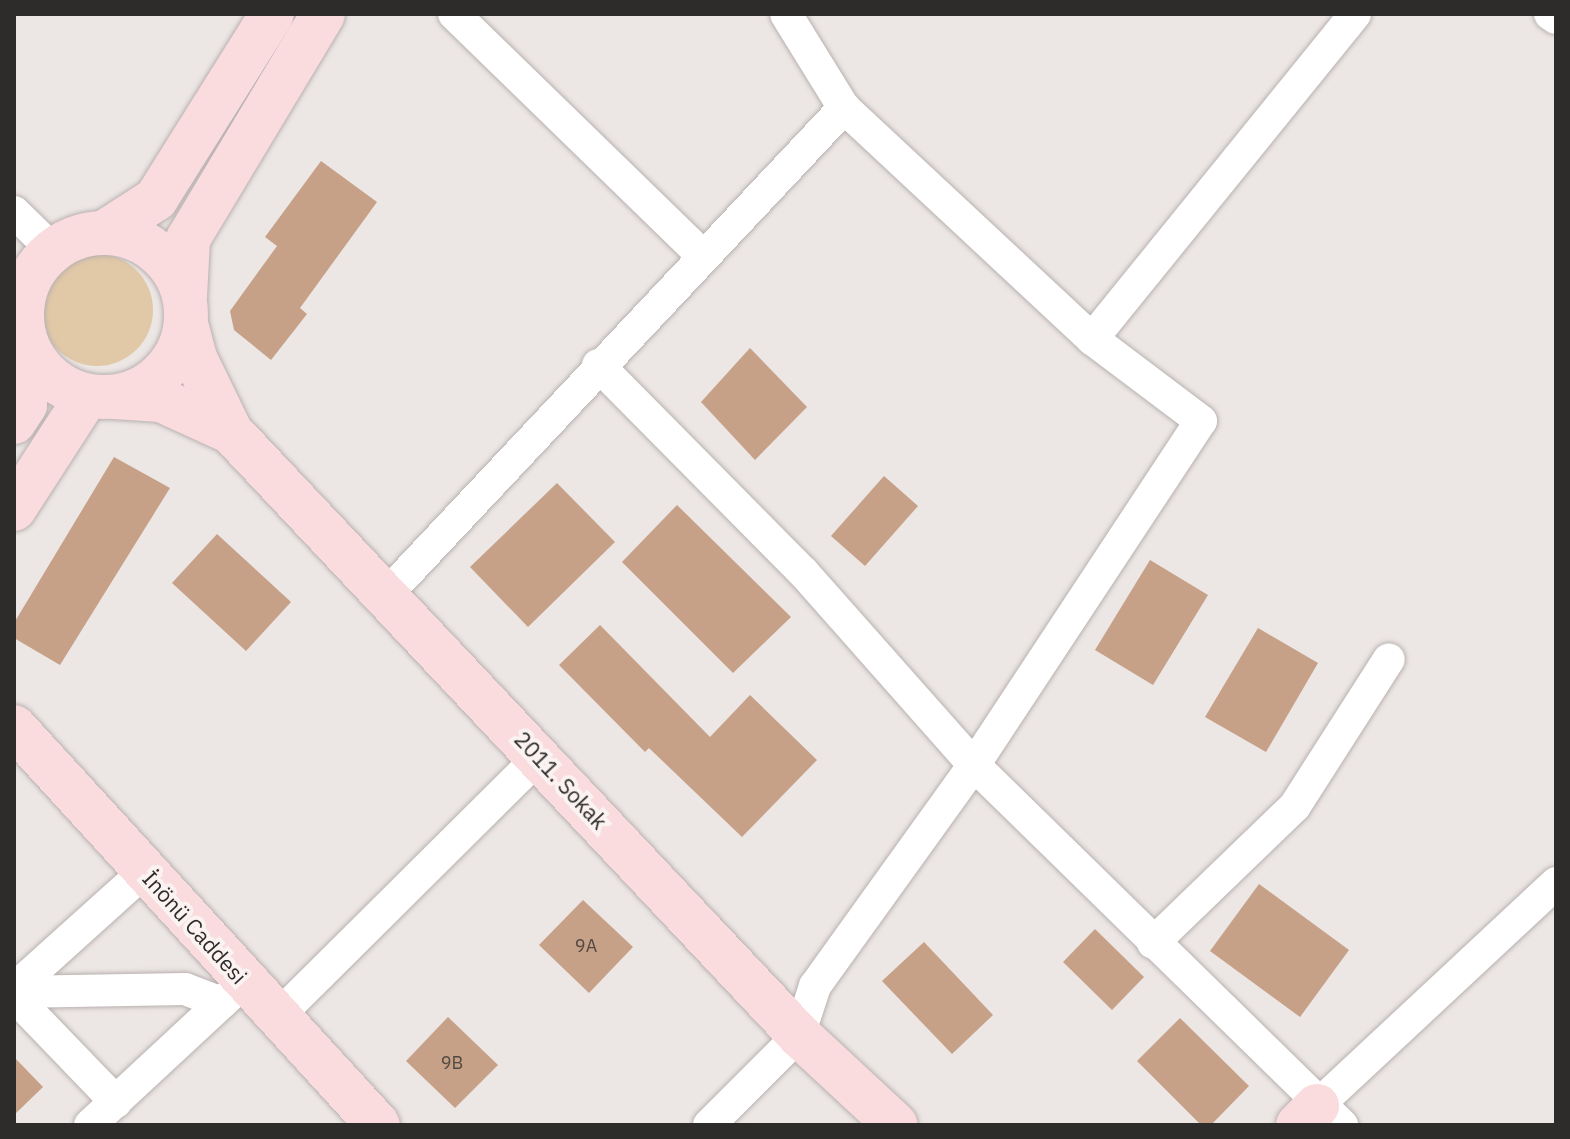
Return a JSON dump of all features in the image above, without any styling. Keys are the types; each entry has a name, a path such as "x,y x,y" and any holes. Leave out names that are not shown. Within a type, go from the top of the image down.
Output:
{"street":[{"path":"105,232 156,199 272,14"},
{"path":"14,509 101,397 140,389 162,373 178,351 185,310 188,239 323,14"},
{"path":"454,14 703,256"},
{"path":"709,1125 799,1035 815,986 974,765 1201,421 1092,339 844,108 786,14"},
{"path":"1092,339 1355,14"},
{"path":"1550,14 1556,18"},
{"path":"388,593 598,365 844,108"},
{"path":"14,212 53,250"},
{"path":"14,422 25,405 27,348 21,321 23,294 34,270 53,250 77,237 105,232 132,237 156,251 174,271 195,358 231,432"},
{"path":"27,348 52,379 101,397 161,400 231,432"},
{"path":"598,365 803,572 974,765 1153,943 1319,1119 1556,883"},
{"name":"2011. Sokak","path":"231,432 388,593 799,1035 896,1125"},
{"path":"1153,943 1295,806 1389,659"},
{"name":"İnönü Caddesi","path":"14,727 144,872 232,992 276,1018 378,1125"},
{"path":"276,1018 539,757"},
{"path":"14,993 144,872"},
{"path":"14,993 185,989 232,992"},
{"path":"90,1125 232,992"},
{"path":"14,993 116,1102"}],"shaded area":[{"path":"97,254 118,258 137,270 149,289 153,310 149,331 137,350 118,362 97,366 76,362 57,350 45,331 41,310 45,289 57,270 76,258"}],"building":[{"path":"321,161 377,202 300,308 307,314 271,360 234,330 230,311 277,246 265,237"},
{"path":"750,348 807,407 755,460 701,402"},
{"path":"114,457 170,488 60,665 14,638 14,623"},
{"path":"884,476 918,506 865,566 831,536"},
{"path":"557,483 615,542 528,627 470,567"},
{"path":"677,505 791,617 733,673 622,562"},
{"path":"217,534 291,602 246,651 172,583"},
{"path":"1150,560 1208,595 1153,685 1095,650"},
{"path":"600,625 710,737 750,695 817,760 742,837 649,748 645,752 559,665"},
{"path":"1258,628 1318,663 1266,752 1205,717"},
{"path":"1259,884 1349,950 1300,1017 1210,951"},
{"path":"583,900 633,947 589,993 539,945"},
{"path":"1095,929 1144,977 1112,1010 1063,962"},
{"path":"924,942 993,1015 952,1054 882,981"},
{"path":"448,1017 498,1065 455,1108 406,1061"},
{"path":"1180,1018 1249,1086 1211,1125 1201,1125 1137,1061"},
{"path":"14,1057 43,1087 14,1115"}]}
